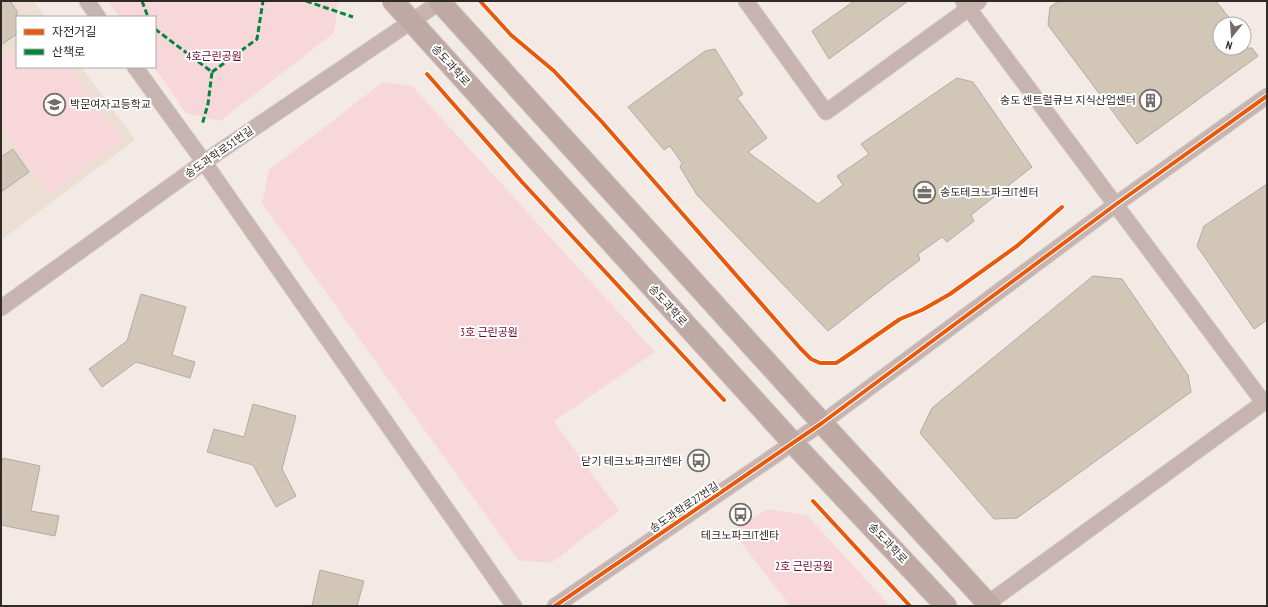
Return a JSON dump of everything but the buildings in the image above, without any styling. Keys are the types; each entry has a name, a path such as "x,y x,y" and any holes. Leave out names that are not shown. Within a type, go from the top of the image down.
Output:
{"main road":[{"name":"송도과학로","path":"393,1 794,443 946,606"},
{"path":"440,2 822,423 989,604"}],"street":[{"path":"87,1 97,16"},
{"path":"746,1 826,112 970,4 1115,205 1265,401 989,604"},
{"name":"송도과학로51번길","path":"1,308 204,162 440,2"},
{"path":"136,68 204,162 514,606"},
{"name":"송도과학로27번길","path":"555,606 822,423 1115,205 1267,96"}],"shaded area":[{"name":"박문여자고등학교","path":"1,1 33,1 44,16 16,16 16,68 82,68 135,140 1,240"}],"green space":[{"name":"4호근린공원","path":"108,1 338,1 334,33 220,121 186,113 155,68 156,68 156,16 118,16"},
{"name":"박문여자고등학교","path":"16,49 16,68 70,68 122,140 50,194 1,127 1,60"},
{"name":"3호 근린공원","path":"383,82 412,86 655,352 554,421 619,511 551,563 518,560 262,203 269,170"},
{"name":"2호 근린공원","path":"768,509 807,515 890,606 790,606 732,531"}],"marked path":[{"path":"142,1 148,16"},
{"path":"212,72 257,39 263,1"},
{"path":"306,1 353,17"},
{"path":"156,30 212,72 208,104 202,125"}],"cycle path":[{"path":"480,1 511,35 554,71 602,122 800,348 811,359 820,363 836,363 900,319 922,310 950,294 1017,246 1062,207"},
{"path":"427,74 522,182 724,400"},
{"path":"555,606 822,423 1115,205 1267,96"},
{"path":"813,501 910,606"}],"place":[{"name":"송도 센트럴큐브 지식산업센터","path":"1151,100"},
{"name":"박문여자고등학교","path":"54,104"},
{"name":"송도테크노파크IT센터","path":"925,192"},
{"name":"닫기 테크노파크IT센타","path":"698,461"},
{"name":"테크노파크IT센타","path":"740,515"}]}
